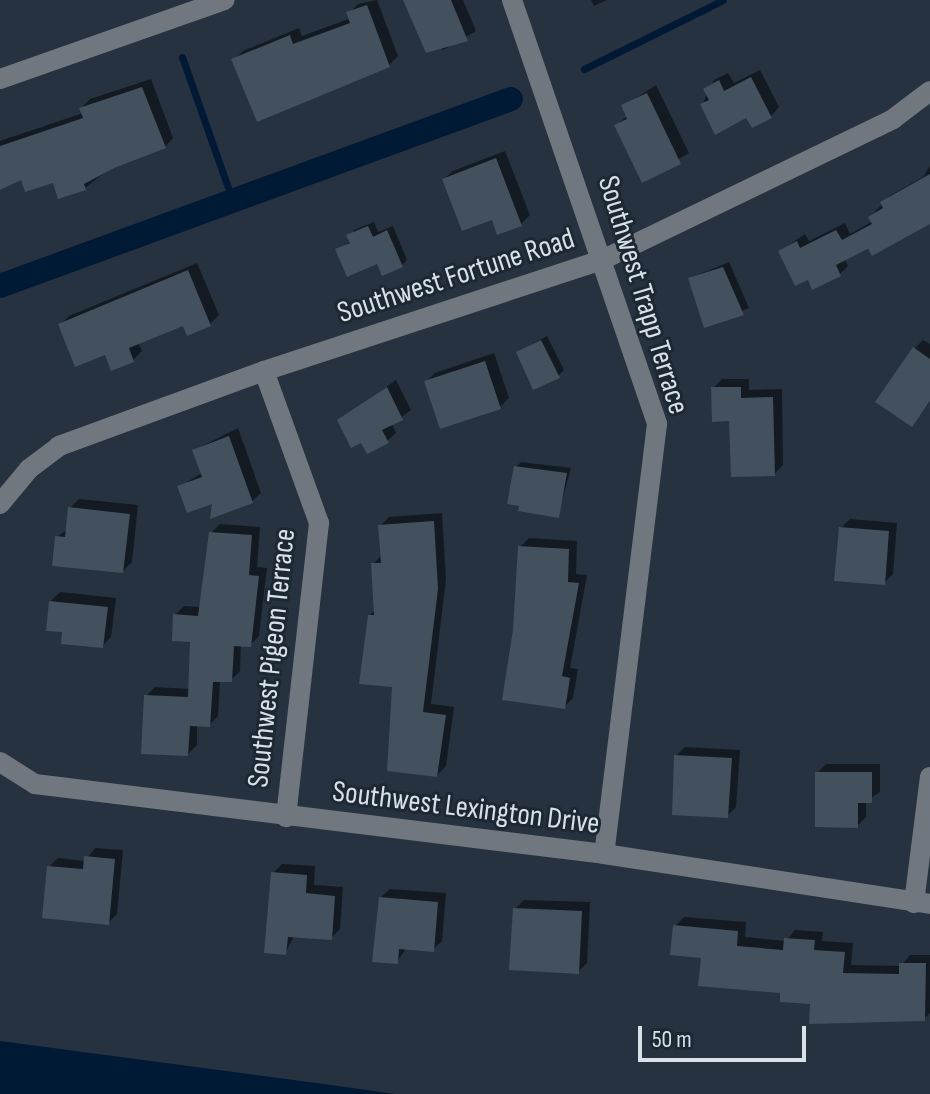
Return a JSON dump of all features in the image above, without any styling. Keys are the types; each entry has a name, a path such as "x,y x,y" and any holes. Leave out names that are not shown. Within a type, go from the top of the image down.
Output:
{"street":[{"path":"0,79 224,0"},
{"name":"Southwest Trapp Terrace","path":"512,0 604,259 657,424 604,854"},
{"name":"Southwest Fortune Road","path":"0,504 29,469 59,446 264,371 604,259 893,119 930,91"},
{"name":"Southwest Pigeon Terrace","path":"264,371 319,523 286,817"},
{"name":"Southwest Lexington Drive","path":"0,762 35,784 604,854 922,903"},
{"path":"922,903 930,777"}],"water":[{"path":"0,1041 331,1085 395,1094 0,1094"}],"building":[{"path":"403,0 451,0 468,41 426,53"},
{"path":"367,5 390,67 257,122 231,59 290,35 293,44 350,23 346,12"},
{"path":"751,77 772,118 752,128 746,118 715,135 700,104 709,100 703,89 719,80 724,91"},
{"path":"142,87 166,148 114,168 84,184 86,190 58,199 53,183 25,192 21,180 0,190 0,146 83,118 79,108"},
{"path":"647,93 681,164 642,183 614,125 627,119 621,105"},
{"path":"496,158 522,226 497,235 492,220 462,231 442,179"},
{"path":"930,174 930,224 872,256 868,249 836,265 841,276 812,290 808,280 795,286 778,251 797,241 800,248 836,230 842,240 872,224 868,217 883,208 880,202"},
{"path":"368,226 373,237 387,230 403,267 382,276 377,264 347,277 335,249 350,243 346,235"},
{"path":"723,267 744,315 704,328 688,278"},
{"path":"188,270 211,326 187,336 183,326 129,348 134,362 111,371 105,355 75,367 58,324"},
{"path":"541,340 560,378 533,390 516,352"},
{"path":"913,347 930,359 930,401 912,427 875,402"},
{"path":"485,361 501,409 440,429 424,381"},
{"path":"387,387 403,420 382,430 389,443 367,454 361,443 351,448 337,420"},
{"path":"711,387 741,387 741,398 773,397 775,476 731,477 729,421 712,422"},
{"path":"229,436 253,503 210,519 212,504 187,513 177,486 202,477 192,450"},
{"path":"514,466 567,473 559,518 518,511 519,506 507,504"},
{"path":"68,507 130,514 123,573 52,566 55,536 65,537"},
{"path":"434,521 438,589 423,712 446,715 437,777 387,771 392,687 359,684 368,615 374,615 371,563 381,563 378,525"},
{"path":"839,527 889,531 885,585 834,581"},
{"path":"209,532 252,535 249,575 259,576 251,647 234,646 232,682 213,682 210,727 190,726 188,756 141,754 144,695 188,697 190,642 172,641 173,614 198,616"},
{"path":"518,546 569,549 568,582 579,583 562,676 570,678 565,709 502,700 513,630"},
{"path":"49,601 108,607 103,648 61,644 62,632 46,631"},
{"path":"674,755 732,758 728,818 672,815"},
{"path":"815,772 872,772 872,803 858,803 858,828 815,827"},
{"path":"84,856 115,859 109,925 42,918 47,866 83,869"},
{"path":"271,872 307,875 306,893 335,896 332,940 288,937 286,955 264,953"},
{"path":"379,897 438,902 434,952 399,949 398,964 372,962"},
{"path":"513,908 582,911 579,974 509,970"},
{"path":"673,925 738,931 737,946 783,950 784,938 815,940 814,950 845,952 843,973 899,974 899,963 926,963 925,1021 809,1024 810,1004 780,1002 780,993 698,986 701,958 670,955"}],"waterway":[{"path":"584,69 723,0"},
{"path":"182,57 232,199"},
{"path":"0,286 511,99"}]}
